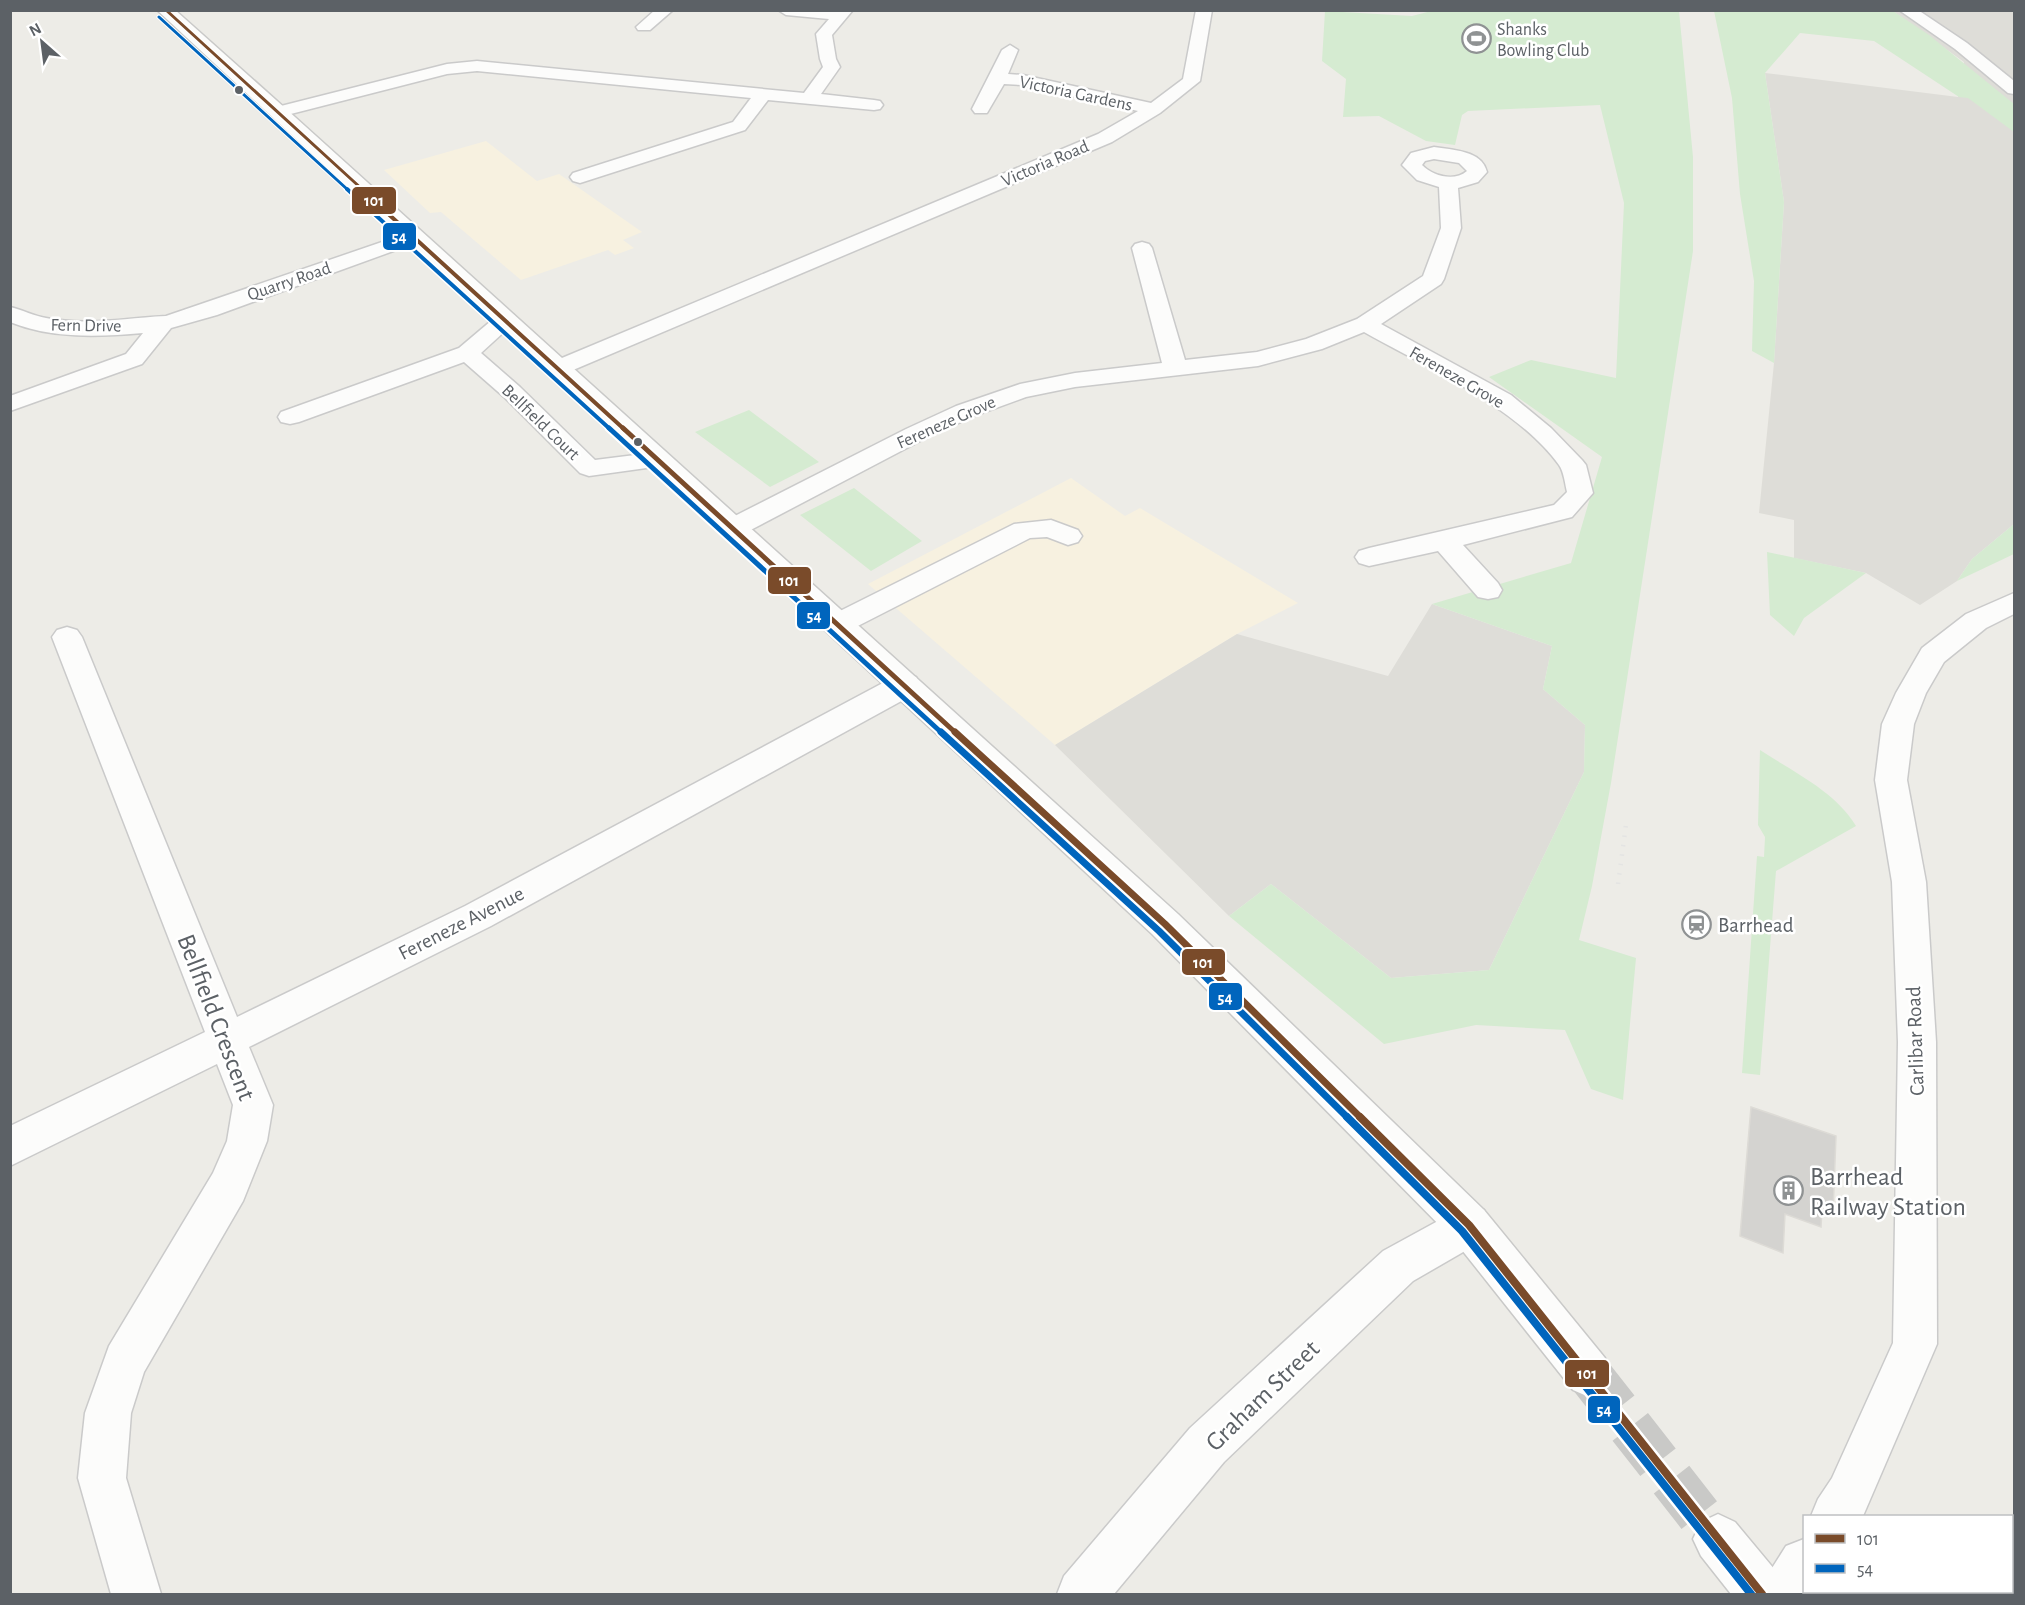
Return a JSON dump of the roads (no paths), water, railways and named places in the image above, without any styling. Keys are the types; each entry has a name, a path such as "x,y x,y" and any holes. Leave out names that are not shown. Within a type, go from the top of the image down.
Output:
{"street":[{"path":"165,10 1166,924 1469,1225 1590,1374"},
{"path":"644,27 665,10"},
{"path":"786,10 843,13"},
{"name":"Victoria Road","path":"558,368 1105,138 1154,109 1191,81 1204,10"},
{"path":"1907,10 1961,46 2014,89"},
{"path":"808,100 832,68 824,34 843,13"},
{"name":"Victoria Gardens","path":"981,109 1010,50"},
{"path":"279,112 447,69 477,66 762,96 874,105"},
{"name":"Victoria Gardens","path":"998,78 1023,80 1154,109"},
{"path":"580,177 740,126 762,96"},
{"path":"633,160 650,171"},
{"name":"Fereneze Grove","path":"733,528 915,434 965,411 1009,395 1076,380 1258,359 1314,344 1365,324 1432,279 1451,228 1448,182"},
{"name":"Quarry Road","path":"164,322 208,309 414,237"},
{"path":"1142,248 1176,370"},
{"name":"Fern Drive","path":"10,314 39,324 78,328 125,327 164,322"},
{"path":"290,417 467,353 506,320"},
{"path":"10,404 134,359 164,322"},
{"name":"Fereneze Grove","path":"1365,324 1502,400 1542,433 1573,465 1580,493 1563,511 1369,557"},
{"name":"Bellfield Court","path":"467,353 512,392 589,468 659,460"},
{"path":"838,624 1024,530 1052,528 1068,536"},
{"path":"1444,541 1488,590"},
{"name":"Carlibar Road","path":"1836,1515 1849,1495 1916,1344 1917,1042 1909,882 1891,780 1898,724 1911,693 1933,655 1976,621 2014,603"},
{"name":"Bellfield Crescent","path":"67,637 253,1105 248,1142 228,1187 125,1362 108,1413 102,1478 136,1594"},
{"name":"Fereneze Avenue","path":"10,1147 478,916 905,686"},
{"name":"Graham Street","path":"1082,1594 1207,1445 1398,1266 1469,1225"},
{"path":"1718,1539 1762,1594"},
{"path":"1785,1594 1803,1566"}],"tunnel":[{"path":"1589,1374 1718,1539"}],"railway":[{"path":"1618,884 1626,825"}],"place":[{"name":"Shanks Bowling Club","path":"1476,39"},
{"name":"Barrhead","path":"1697,925"},
{"name":"Barrhead Railway Station","path":"1789,1191"}]}
